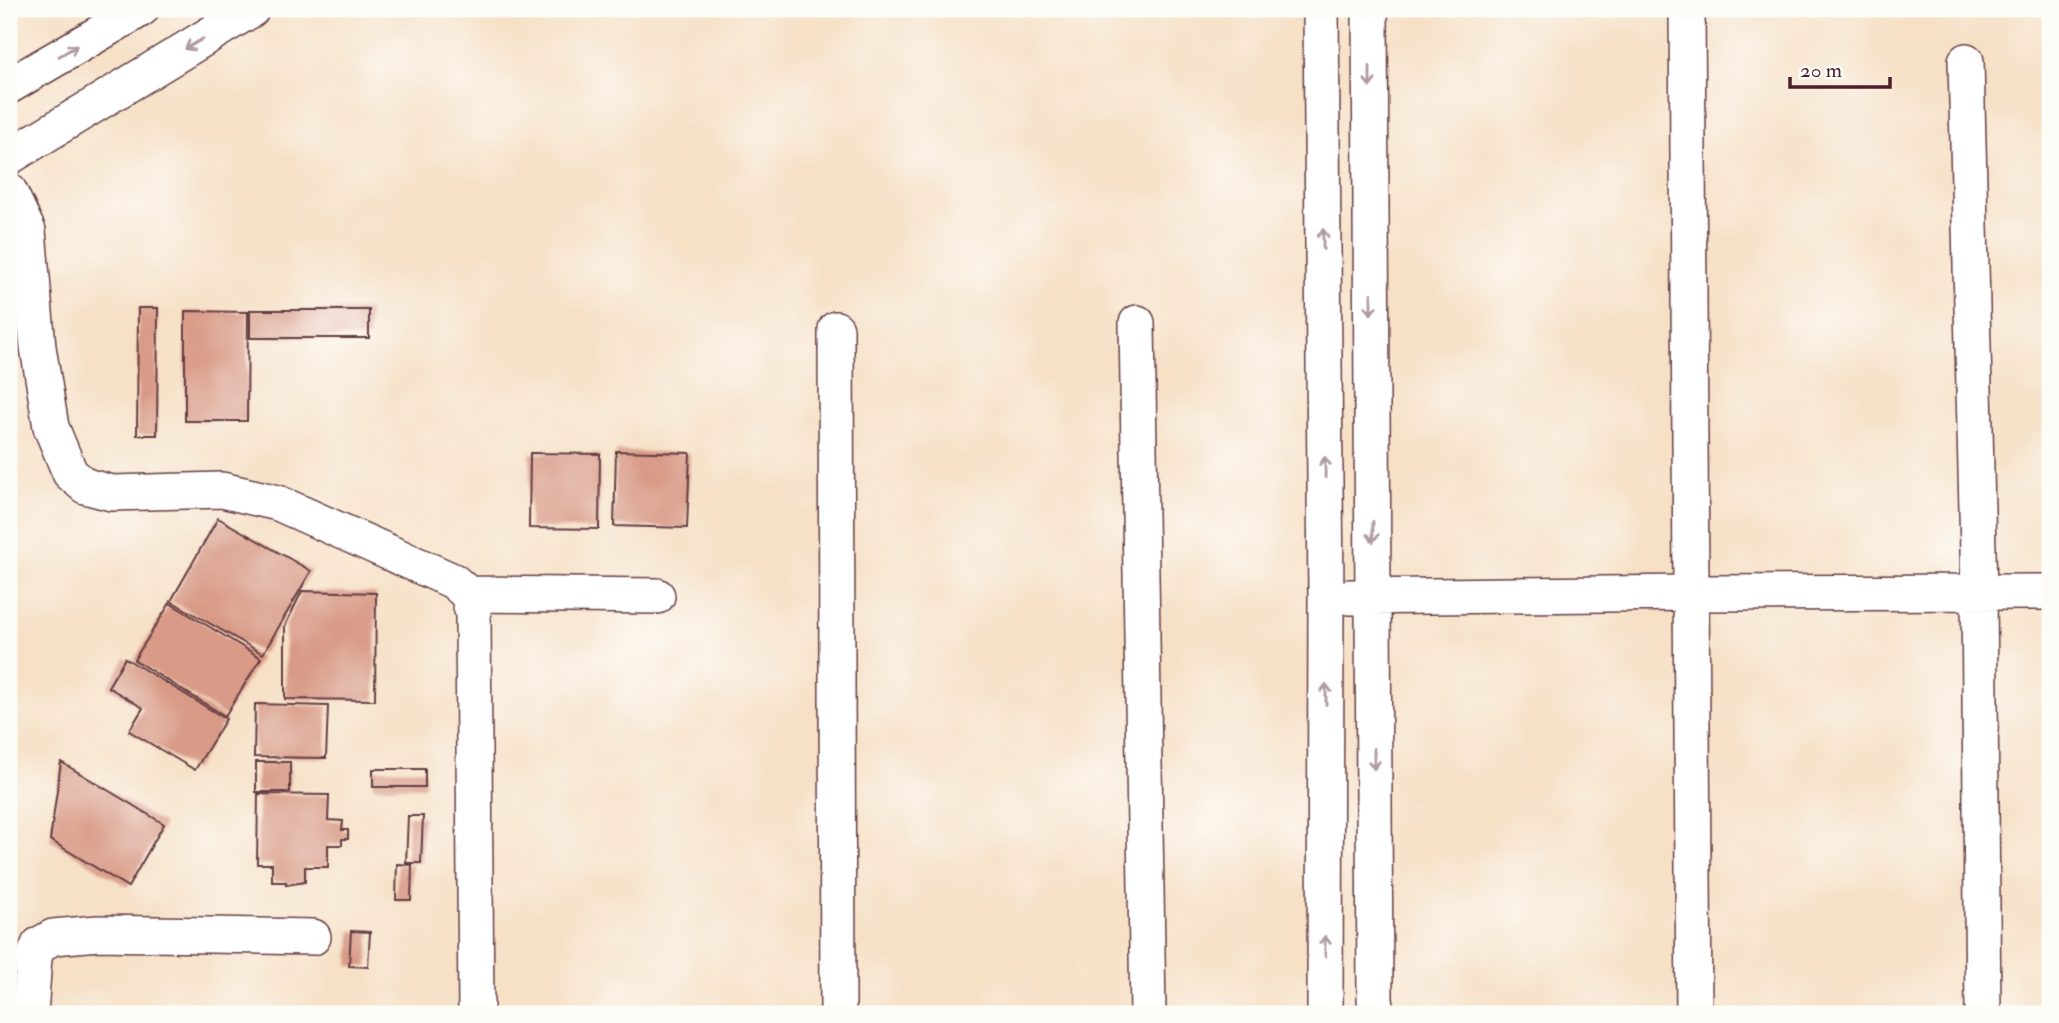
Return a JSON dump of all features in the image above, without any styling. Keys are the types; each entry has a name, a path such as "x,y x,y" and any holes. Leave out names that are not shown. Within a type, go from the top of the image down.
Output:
{"street":[{"path":"9,86 141,9"},
{"path":"9,157 252,9"},
{"path":"1321,9 1326,597 1325,1014"},
{"path":"1370,9 1377,1014"},
{"path":"1687,9 1693,1014"},
{"path":"1966,61 1979,592 1983,1014"},
{"path":"9,191 28,231 38,347 49,417 54,437 70,473 85,486 112,493 222,490 278,503 453,581 468,594 473,614 476,1014"},
{"path":"1137,323 1148,1014"},
{"path":"836,329 838,1014"},
{"path":"1326,597 2050,592"},
{"path":"468,594 657,596"},
{"path":"30,1014 34,957 39,944 53,937 98,933 313,937"}],"building":[{"path":"138,308 158,308 157,435 137,435"},
{"path":"250,310 369,310 369,338 250,338"},
{"path":"185,311 248,312 247,421 185,421"},
{"path":"616,451 690,453 687,528 614,526"},
{"path":"530,453 600,454 599,529 529,528"},
{"path":"218,518 311,571 263,654 171,601"},
{"path":"302,591 376,593 375,700 285,699 285,626"},
{"path":"170,603 261,658 225,716 134,660"},
{"path":"125,658 226,719 195,770 129,731 143,708 108,687"},
{"path":"255,704 328,706 326,758 254,757"},
{"path":"61,762 164,824 128,887 50,840"},
{"path":"256,762 290,762 290,792 256,792"},
{"path":"373,769 425,769 425,787 373,787"},
{"path":"258,794 329,795 328,820 343,821 342,830 348,830 348,839 342,839 342,845 328,845 328,867 305,867 305,882 286,885 286,882 272,882 272,864 257,864"},
{"path":"408,816 423,816 421,863 406,863"},
{"path":"397,864 412,865 411,900 396,900"},
{"path":"351,931 370,932 368,967 349,966"}]}
